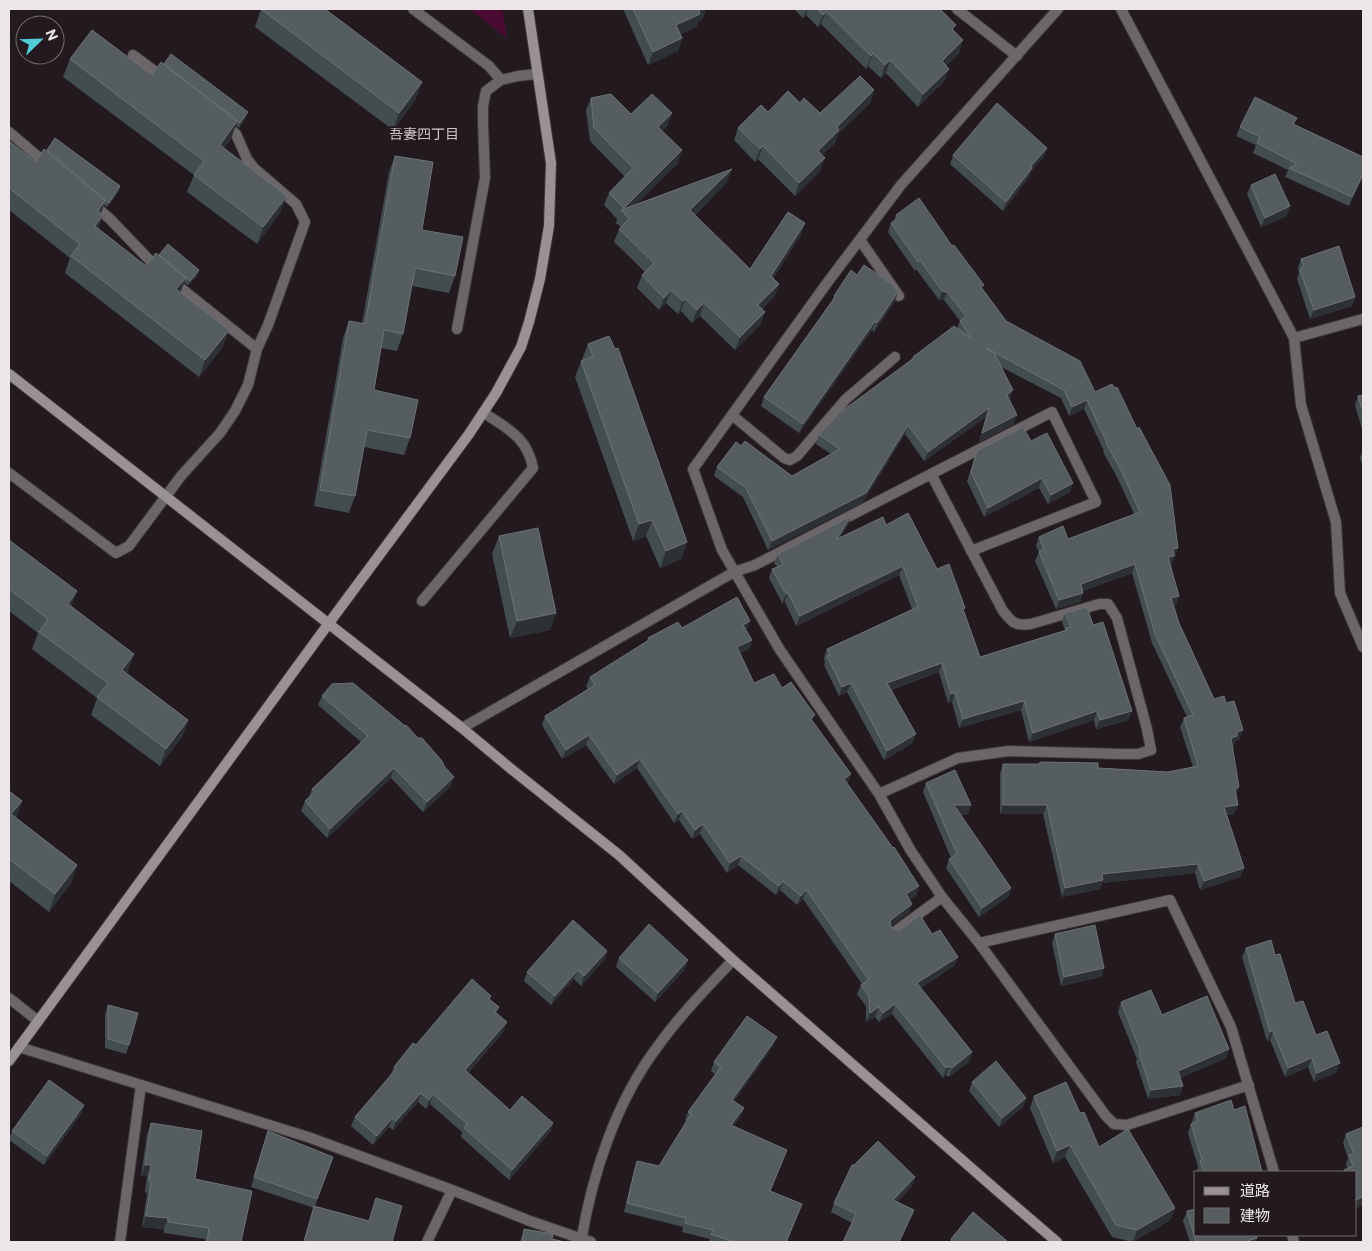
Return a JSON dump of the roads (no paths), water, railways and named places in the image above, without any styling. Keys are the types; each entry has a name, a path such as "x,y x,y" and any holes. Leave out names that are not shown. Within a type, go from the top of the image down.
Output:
{"street":[{"path":"413,9 489,66 500,80"},
{"path":"9,1061 484,413 520,347 540,279 549,226 551,163 528,9"},
{"path":"957,9 1017,56"},
{"path":"1058,9 902,185 827,283 693,468 722,550 780,650 879,794 911,851 942,897 980,943 1106,1116 1114,1124 1127,1125 1249,1085"},
{"path":"1121,9 1294,338 1301,405 1336,522 1340,593 1363,647"},
{"path":"133,55 170,83"},
{"path":"457,330 485,178 483,106 486,91 500,80 537,74"},
{"path":"9,473 116,552 128,546 181,476 220,433 235,411 248,385 257,349 268,325 305,222 296,204 254,168 247,159 236,134 214,117"},
{"path":"9,132 52,169"},
{"path":"88,200 110,219 158,270 257,349"},
{"path":"860,240 899,296"},
{"path":"1294,338 1363,319"},
{"path":"732,415 784,458 790,460 798,456 846,399 895,357"},
{"path":"9,374 329,623 619,855 733,960 1057,1242"},
{"path":"462,728 734,572 755,564 1052,412 1096,502 971,551"},
{"path":"422,601 533,468 526,447 520,438 484,413"},
{"path":"879,794 958,758 1008,751 1138,754 1151,750 1117,618 1108,604 1099,604 1031,624 1020,625 1013,623 1003,611 931,474"},
{"path":"893,933 942,897"},
{"path":"980,943 1170,900 1231,1027 1274,1171"},
{"path":"19,1047 308,1137 584,1241 588,1206 610,1131 630,1089 656,1047 733,960"},
{"path":"9,998 38,1021"},
{"path":"120,1242 141,1085"},
{"path":"427,1242 452,1190"}],"district":[{"name":"吾妻四丁目","path":"424,134"}]}
